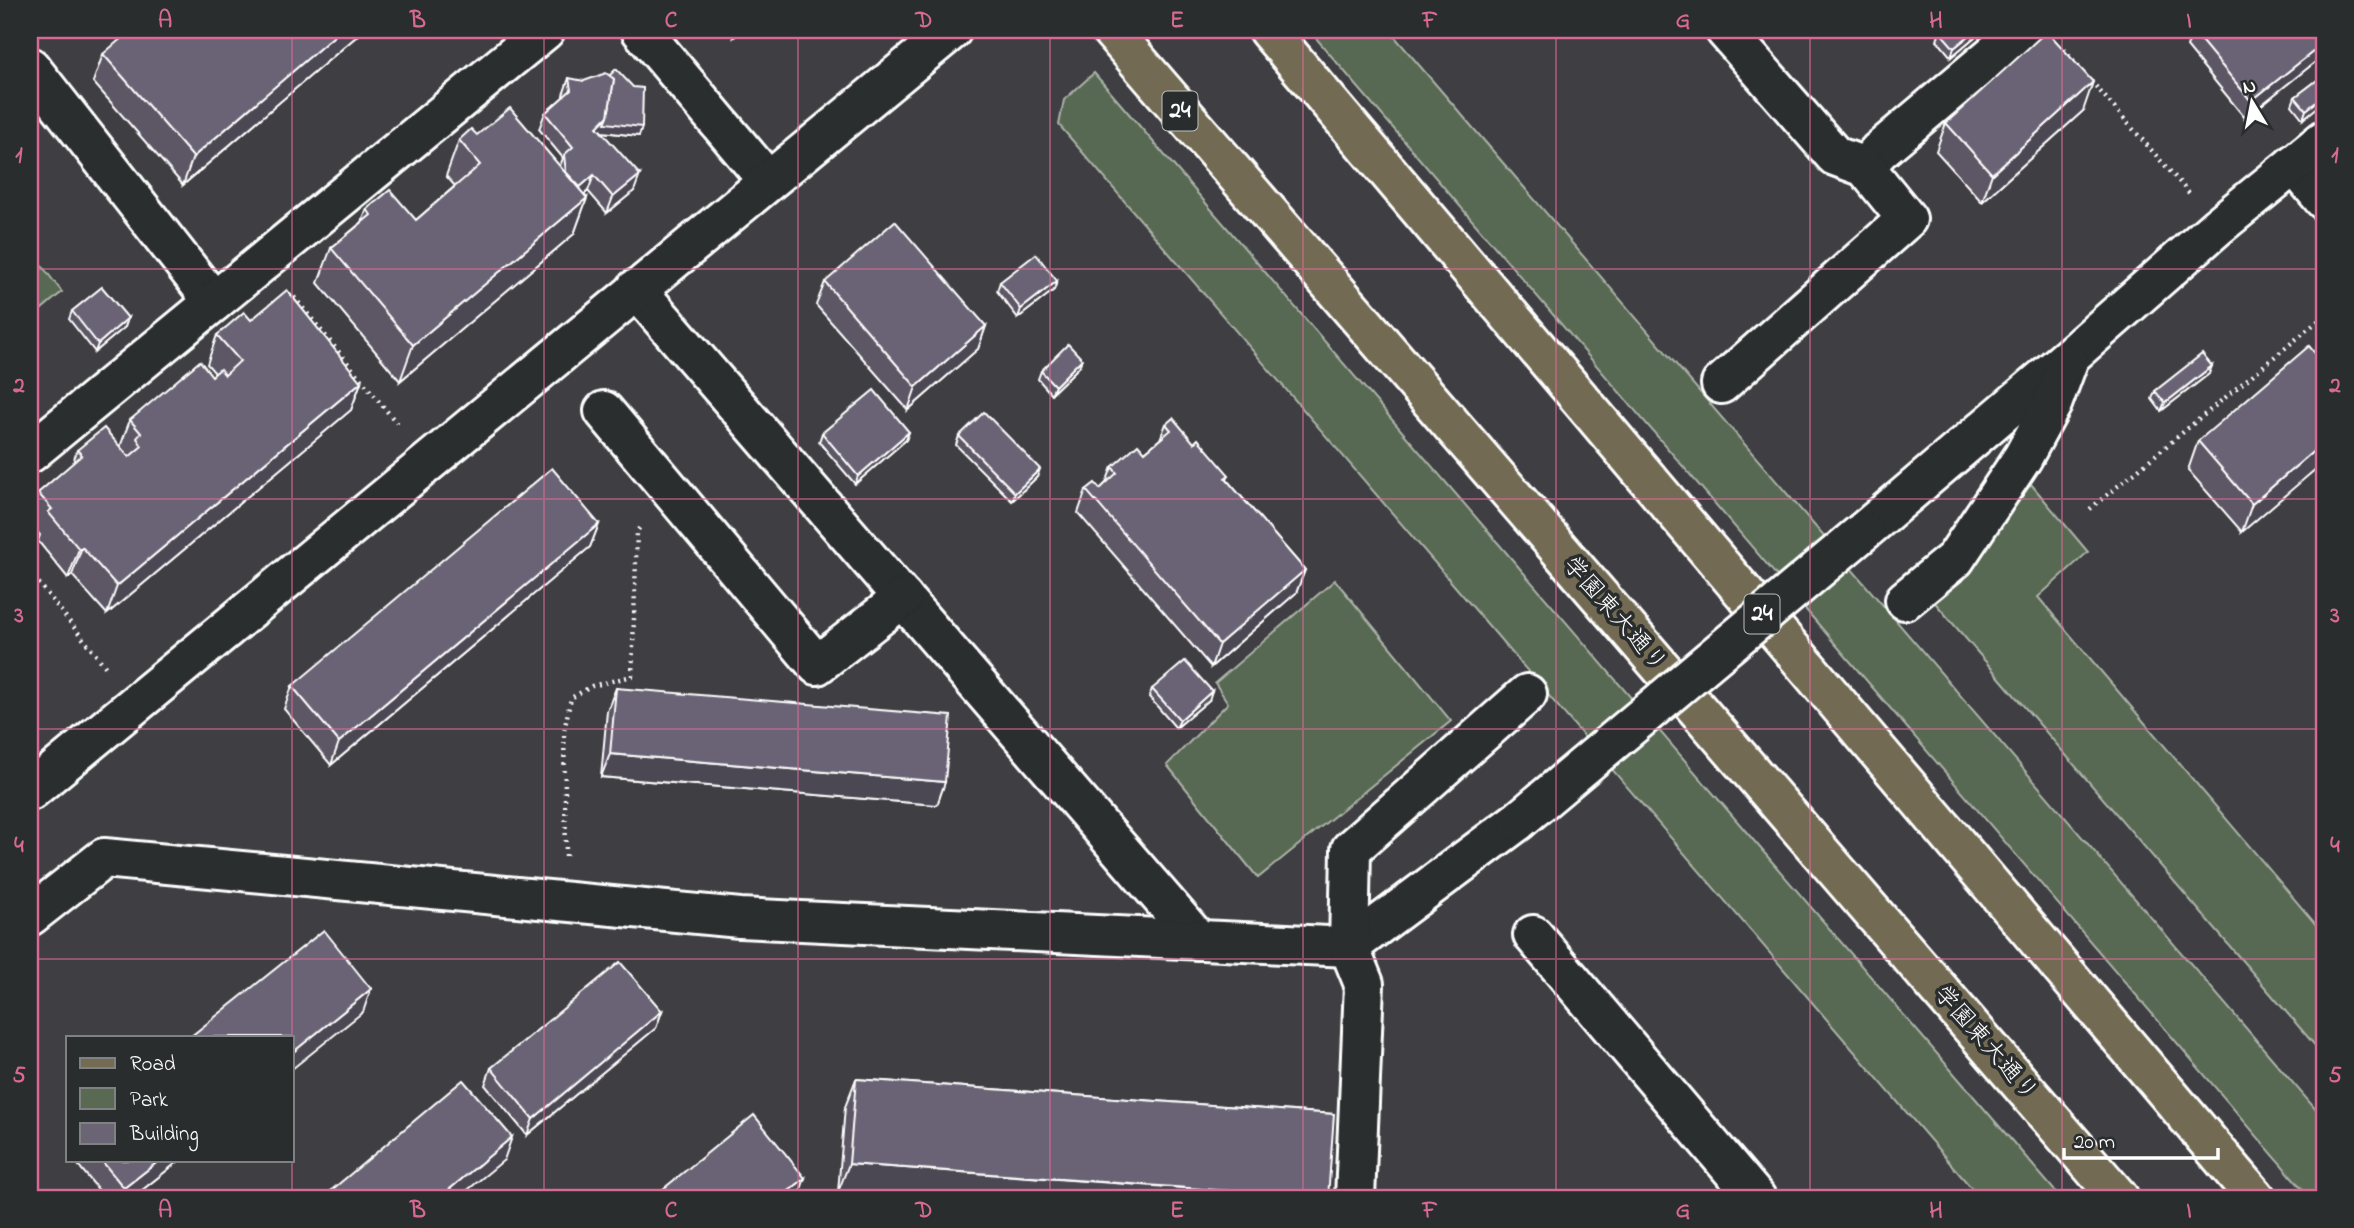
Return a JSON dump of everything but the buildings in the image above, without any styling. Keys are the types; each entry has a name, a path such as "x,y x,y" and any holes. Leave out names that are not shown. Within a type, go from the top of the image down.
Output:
{"main road":[{"name":"学園東大通り","path":"1111,30 2119,1198"},
{"name":"24","path":"1268,30 2256,1198"}],"street":[{"path":"30,453 545,30"},
{"path":"641,30 768,181"},
{"path":"30,791 952,30"},
{"path":"1721,384 1907,219 1865,167 1835,156 1725,30"},
{"path":"1865,167 1879,151 2039,35"},
{"path":"30,67 214,302"},
{"path":"30,916 104,858 740,918 1349,947 1518,821 2070,356 2218,226 2324,140"},
{"path":"2294,164 2324,200"},
{"path":"636,289 1198,940"},
{"path":"1905,600 1955,559 2023,457 2052,404 2070,356"},
{"path":"604,411 817,665 903,598"},
{"path":"1355,1198 1364,984 1349,947 1351,849 1527,694"},
{"path":"1533,935 1756,1198"}],"path":[{"path":"2039,35 2218,226"},
{"path":"264,261 406,435"},
{"path":"2090,509 2324,316"},
{"path":"567,902 564,731 570,698 592,687 632,676 637,531 669,489"},
{"path":"30,572 113,676"}],"green space":[{"path":"1309,30 1389,30 2324,1119 2324,1198 2310,1198"},
{"path":"1094,73 2061,1198 1980,1198 1059,125 1064,100"},
{"path":"30,250 62,292 30,319"},
{"path":"2031,484 2088,552 2038,597 2324,934 2324,1056 1931,598 1984,548"},
{"path":"1335,580 1451,721 1258,878 1167,765 1228,703 1215,683"}]}
